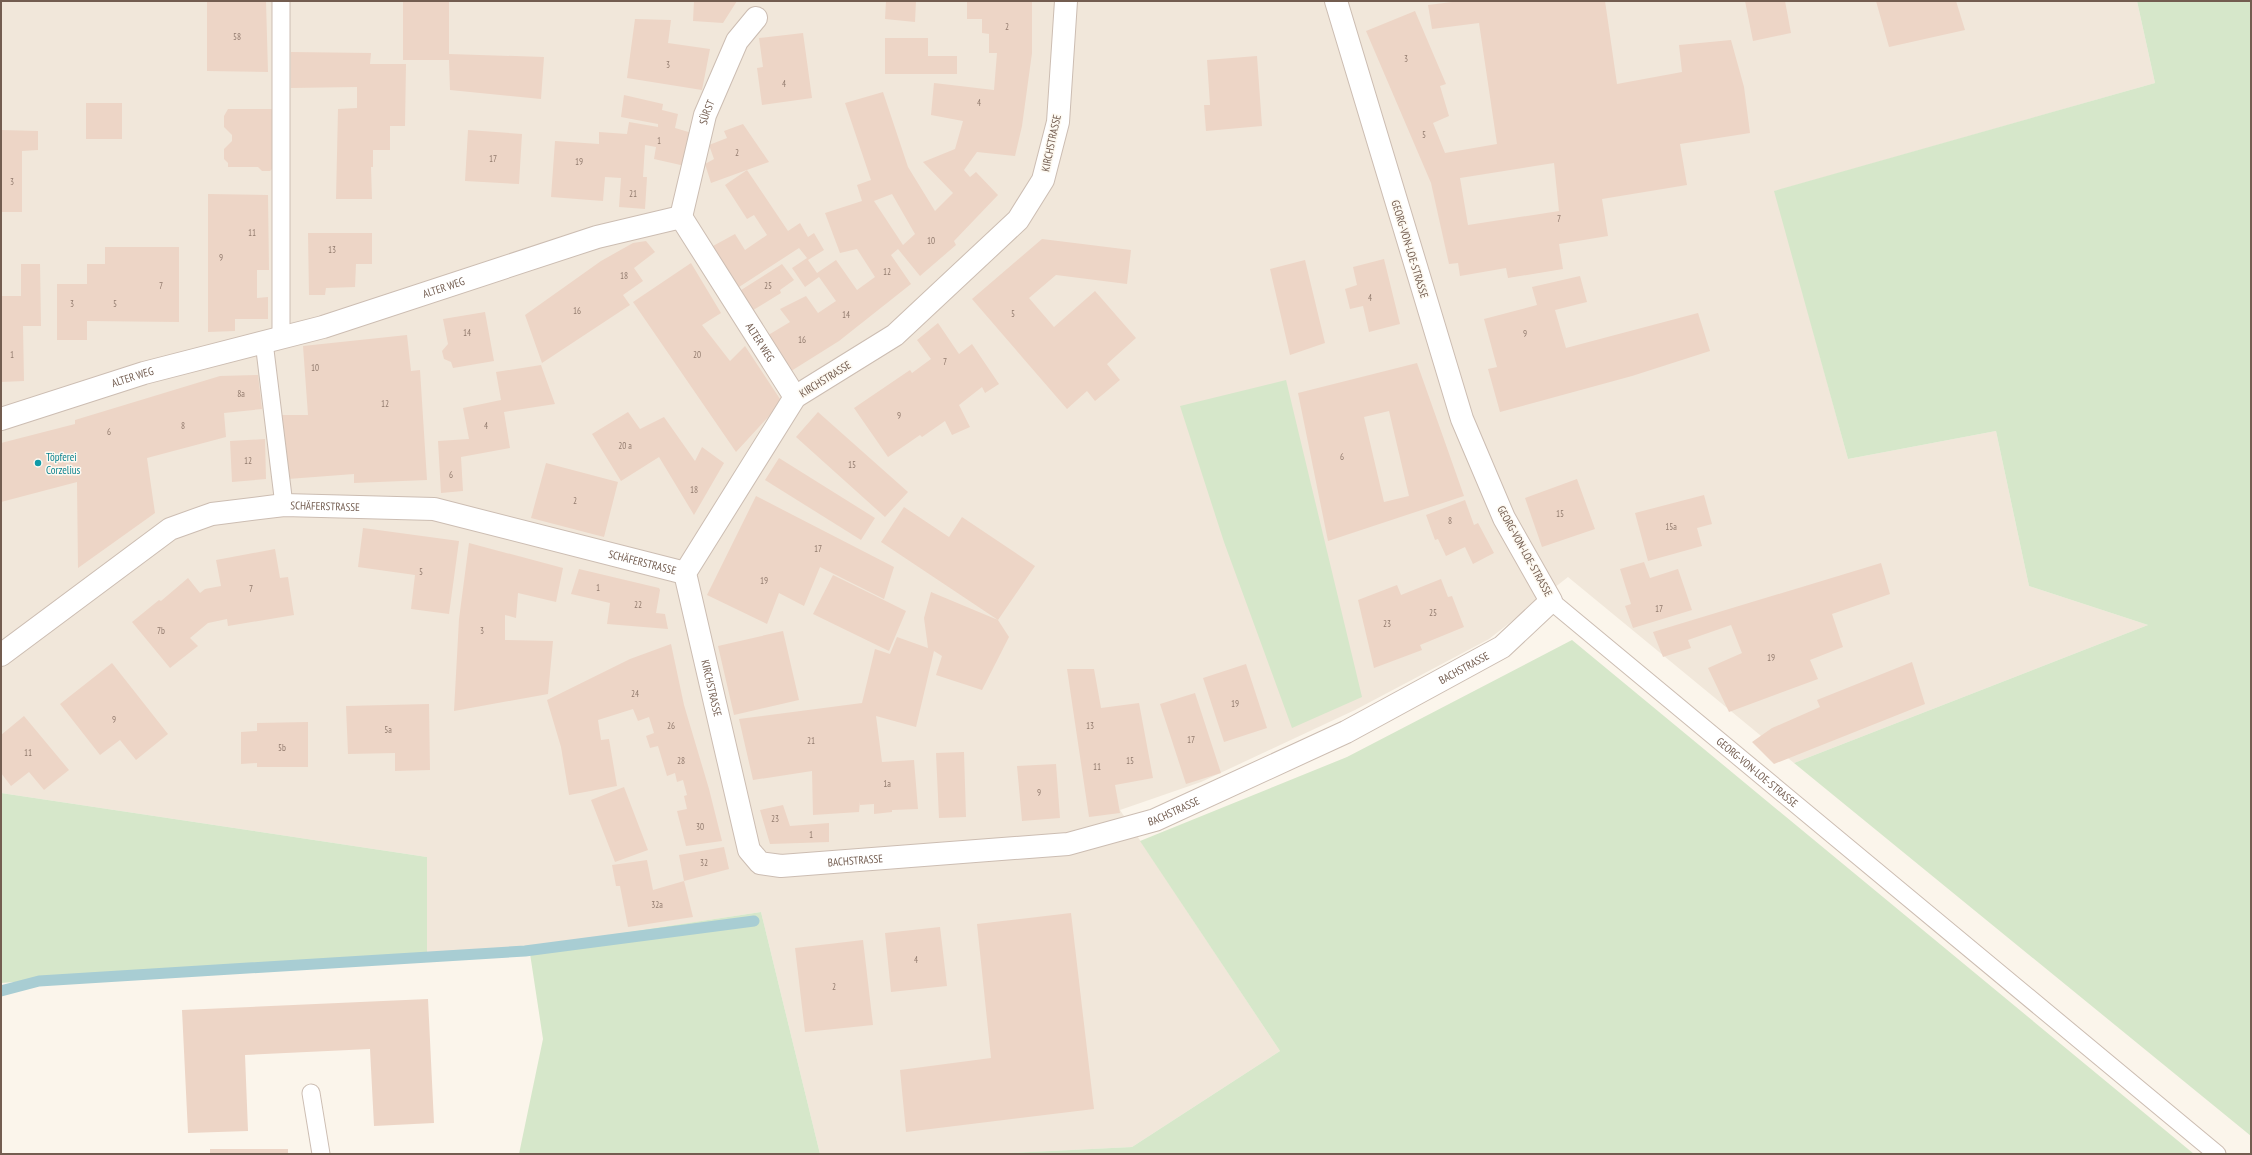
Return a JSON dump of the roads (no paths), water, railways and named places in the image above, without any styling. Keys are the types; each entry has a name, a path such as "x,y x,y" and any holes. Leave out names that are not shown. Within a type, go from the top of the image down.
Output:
{"street":[{"name":"KIRCHSTRASSE","path":"749,850 685,573 795,397 895,335 1018,220 1042,180 1058,122 1066,1"},
{"name":"GEORG-VON-LOE-STRASSE","path":"1336,1 1462,419 1504,518 1551,600"},
{"name":"SÜRST","path":"681,217 705,115 738,41 756,18"},
{"name":"ALTER WEG","path":"1,419 144,373 272,340 394,304 597,237 681,217 795,397"},
{"name":"SCHÄFERSTRASSE","path":"1,655 170,529 212,514 284,505 434,509 685,573"},
{"name":"BACHSTRASSE","path":"749,850 760,863 781,866 1068,844 1155,820 1346,732 1502,647 1551,600"}],"lane":[{"path":"281,1 272,340 284,505"},
{"name":"GEORG-VON-LOE-STRASSE","path":"1551,600 2217,1154"},
{"path":"311,1093 321,1154"}],"waterway":[{"path":"1,991 39,981 525,951 754,921"}],"place":[{"name":"Töpferei Corzelius","path":"38,463"}]}
